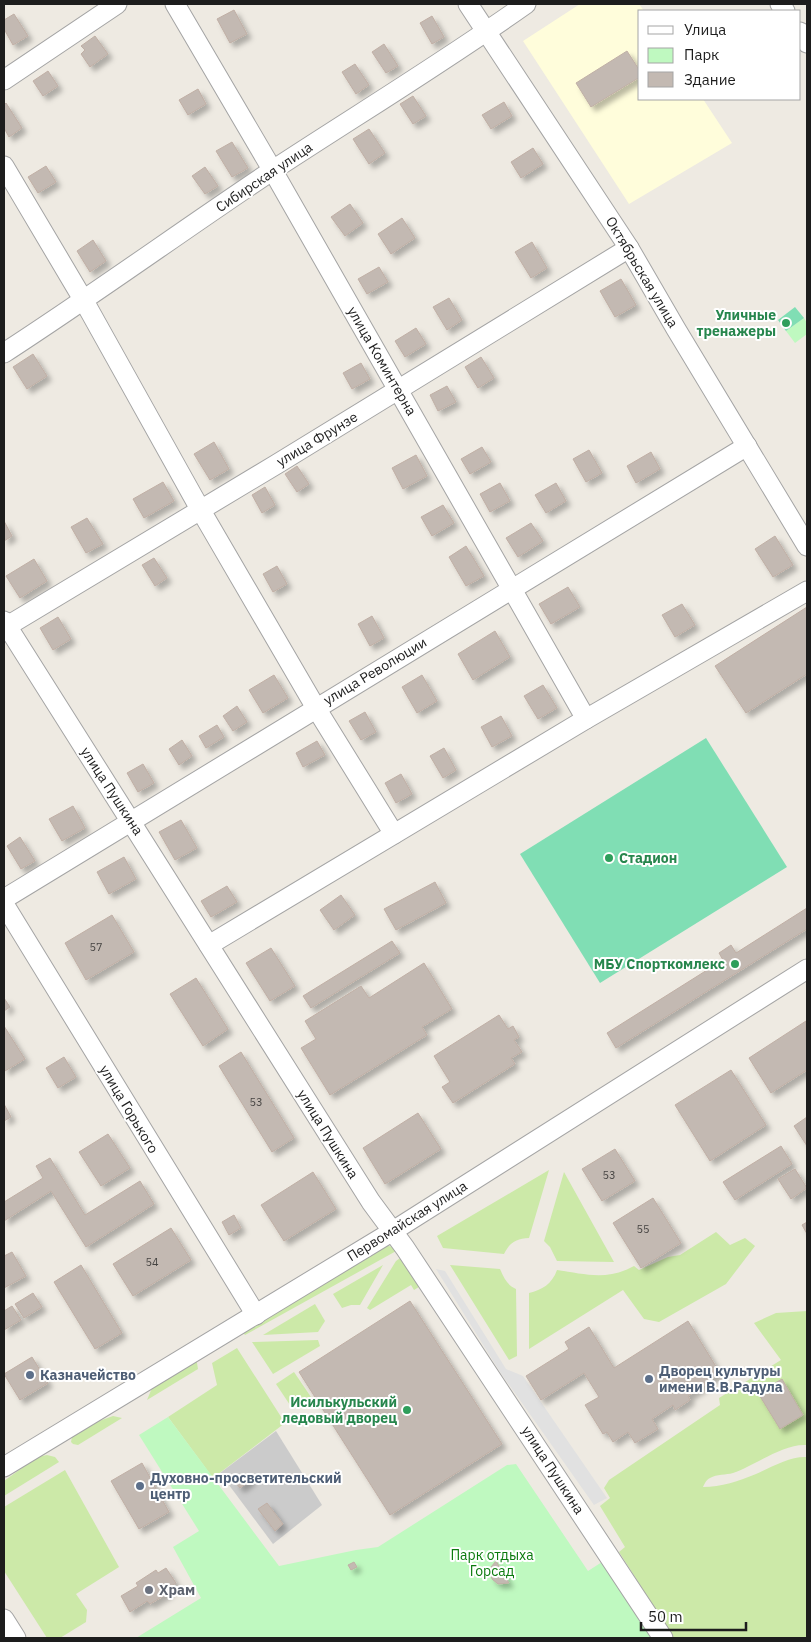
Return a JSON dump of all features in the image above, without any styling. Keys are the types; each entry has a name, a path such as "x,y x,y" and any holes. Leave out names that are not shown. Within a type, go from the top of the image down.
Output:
{"street":[{"path":"4,80 118,4"},
{"name":"улица Коминтерна","path":"175,4 273,171 586,719"},
{"name":"Октябрьская улица","path":"468,4 629,248 747,446 805,536"},
{"name":"Сибирская улица","path":"4,353 84,301 273,171 487,32 526,4"},
{"path":"4,166 84,301 200,509 316,708 394,834"},
{"name":"улица Фрунзе","path":"5,625 398,390 629,248"},
{"name":"улица Революции","path":"4,899 747,446"},
{"path":"208,945 586,719 807,590"},
{"name":"улица Пушкина","path":"5,625 131,820 371,1202 393,1231 529,1433 663,1638"},
{"name":"улица Горького","path":"4,904 256,1315"},
{"name":"Первомайская улица","path":"4,1468 393,1231 807,969"},
{"path":"4,1619 16,1638"}],"shaded area":[{"path":"580,4 639,4 643,10 638,10 638,100 704,100 732,143 629,204 523,41"},
{"path":"436,1269 445,1271 506,1369 523,1376 607,1498 594,1505 500,1372"},
{"path":"276,1431 322,1505 273,1544 220,1473"}],"green space":[{"path":"795,307 804,318 786,331 778,320"},
{"path":"804,318 807,323 807,334 795,343 786,331"},
{"path":"706,738 787,867 600,983 520,854"},
{"path":"549,1170 529,1238 514,1242 504,1254 443,1248 437,1236"},
{"path":"564,1172 614,1262 557,1261 550,1247 544,1241"},
{"path":"716,1232 730,1245 745,1238 755,1246 726,1284 659,1322 644,1319 623,1290 529,1349 529,1293 546,1286 557,1270 605,1275 615,1274 634,1266 639,1270 668,1257 680,1255"},
{"path":"381,1245 395,1247 398,1250 245,1335 242,1331"},
{"path":"403,1256 422,1285 414,1290 411,1285 370,1310 367,1308 396,1261"},
{"path":"383,1265 360,1305 342,1308 333,1294"},
{"path":"450,1265 500,1269 508,1283 516,1289 517,1356 509,1360"},
{"path":"315,1304 325,1321 318,1332 263,1335"},
{"path":"807,1311 807,1445 798,1445 779,1451 742,1470 713,1477 703,1487 730,1483 750,1477 788,1460 807,1457 807,1638 674,1638 619,1552 625,1547 600,1506 610,1498 604,1488 609,1480 720,1405 719,1398 781,1360 754,1323 776,1313"},
{"path":"318,1340 320,1346 273,1374 252,1342"},
{"path":"237,1348 285,1423 213,1478 168,1417 217,1385 212,1363"},
{"path":"196,1357 198,1369 147,1400 152,1388"},
{"path":"294,1372 313,1400 300,1409 290,1405 276,1384"},
{"path":"113,1416 122,1418 78,1445 71,1442 72,1437 99,1421"},
{"name":"Парк отдыха Горсад","path":"168,1417 279,1566 378,1547 507,1465 516,1464 588,1571 602,1562 654,1638 136,1638 201,1598 173,1547 199,1531 139,1435"},
{"path":"47,1455 55,1457 59,1462 4,1496 4,1481 37,1457"},
{"path":"65,1470 119,1567 76,1594 87,1610 86,1622 60,1638 47,1638 4,1571 4,1507"}],"building":[{"path":"234,10 247,34 230,43 217,19"},
{"path":"14,14 28,36 13,45 4,29 4,20"},
{"path":"432,16 444,37 432,44 420,23"},
{"path":"95,36 108,54 90,67 81,54 85,50 81,46"},
{"path":"384,44 398,66 386,73 372,52"},
{"path":"627,51 638,68 638,78 591,107 576,83"},
{"path":"355,64 369,85 356,94 342,72"},
{"path":"48,71 58,86 43,96 33,81"},
{"path":"198,89 206,104 188,115 179,100"},
{"path":"413,96 426,116 413,124 400,104"},
{"path":"504,102 512,116 491,129 482,115"},
{"path":"6,103 22,128 9,137 4,128 4,105"},
{"path":"369,129 385,153 369,164 353,139"},
{"path":"232,142 248,168 232,177 216,151"},
{"path":"533,148 543,164 521,178 511,162"},
{"path":"46,166 56,182 38,193 28,177"},
{"path":"205,167 218,186 205,194 192,176"},
{"path":"350,204 363,223 345,236 331,217"},
{"path":"402,218 415,238 391,254 378,234"},
{"path":"93,240 106,261 90,272 77,251"},
{"path":"532,242 547,268 531,278 515,252"},
{"path":"379,267 388,282 367,294 358,279"},
{"path":"621,279 636,305 615,317 600,291"},
{"path":"449,298 462,320 447,330 433,307"},
{"path":"416,328 426,344 405,357 395,341"},
{"path":"33,354 47,376 27,389 13,367"},
{"path":"481,357 494,378 478,388 465,367"},
{"path":"361,363 370,379 352,389 343,373"},
{"path":"447,386 456,402 438,411 430,395"},
{"path":"214,442 229,469 210,480 194,454"},
{"path":"482,447 491,462 470,474 461,459"},
{"path":"589,450 602,473 586,482 573,459"},
{"path":"651,452 660,469 636,483 627,466"},
{"path":"416,455 427,476 403,489 392,468"},
{"path":"297,466 309,484 297,492 285,474"},
{"path":"163,482 174,501 144,518 133,499"},
{"path":"500,483 510,501 490,512 480,494"},
{"path":"556,483 566,501 546,513 535,495"},
{"path":"265,487 275,505 262,513 252,495"},
{"path":"443,505 454,523 432,536 421,517"},
{"path":"87,518 103,544 86,553 71,527"},
{"path":"4,521 12,536 4,541"},
{"path":"531,523 543,541 518,557 506,538"},
{"path":"775,536 793,565 773,577 755,549"},
{"path":"466,546 484,576 466,586 449,557"},
{"path":"154,558 167,578 155,586 142,565"},
{"path":"34,559 47,581 20,598 6,576"},
{"path":"277,566 287,584 273,592 263,574"},
{"path":"568,587 580,607 551,624 539,604"},
{"path":"682,604 695,625 675,637 662,615"},
{"path":"807,607 807,674 746,713 715,666"},
{"path":"372,616 384,638 370,646 358,624"},
{"path":"58,617 71,639 53,650 40,628"},
{"path":"495,631 510,657 473,680 458,654"},
{"path":"274,675 288,698 263,713 249,690"},
{"path":"422,675 437,701 417,713 402,687"},
{"path":"543,685 557,708 538,719 524,696"},
{"path":"237,706 247,722 233,731 223,716"},
{"path":"365,712 376,732 361,740 349,721"},
{"path":"501,716 512,736 492,747 481,727"},
{"path":"217,725 224,737 206,748 199,736"},
{"path":"182,740 192,756 179,765 169,749"},
{"path":"317,741 325,755 303,767 296,753"},
{"path":"444,748 456,770 443,778 430,756"},
{"path":"143,764 154,783 138,792 127,773"},
{"path":"401,774 412,794 396,803 385,783"},
{"path":"73,806 85,828 62,841 49,819"},
{"path":"181,820 197,848 175,860 159,832"},
{"path":"20,837 35,861 21,869 7,846"},
{"path":"124,857 136,879 109,894 97,872"},
{"path":"435,882 446,903 396,930 384,909"},
{"path":"227,886 237,902 211,917 201,901"},
{"path":"341,895 355,915 334,930 320,910"},
{"path":"807,908 807,929 616,1048 607,1033 723,960 719,953 731,945 736,953"},
{"path":"112,915 134,952 86,980 65,943"},
{"path":"392,941 400,953 311,1008 303,996"},
{"path":"271,948 295,986 270,1001 246,963"},
{"path":"424,963 452,1009 422,1027 427,1035 330,1095 301,1048 316,1039 305,1021 361,986 369,998"},
{"path":"196,978 228,1029 203,1046 170,994"},
{"path":"4,998 10,1007 4,1011"},
{"path":"499,1015 508,1029 513,1026 519,1037 514,1040 522,1052 511,1058 515,1064 453,1103 442,1087 450,1082 434,1056"},
{"path":"806,1021 807,1070 771,1093 749,1058"},
{"path":"4,1026 25,1059 5,1071 4,1069"},
{"path":"241,1052 294,1138 272,1152 219,1066"},
{"path":"64,1057 76,1077 58,1088 46,1068"},
{"path":"731,1070 766,1125 710,1161 675,1105"},
{"path":"4,1104 11,1117 4,1121"},
{"path":"418,1113 441,1149 385,1184 363,1148"},
{"path":"807,1117 807,1146 794,1126"},
{"path":"108,1134 130,1168 101,1186 79,1152"},
{"path":"781,1146 792,1164 735,1200 723,1182"},
{"path":"615,1149 635,1181 602,1201 582,1169"},
{"path":"50,1158 85,1215 140,1181 154,1204 86,1247 51,1191 4,1221 4,1202 43,1178 36,1166"},
{"path":"795,1169 807,1188 791,1199 778,1179"},
{"path":"313,1172 336,1209 284,1241 261,1205"},
{"path":"653,1198 681,1243 641,1268 613,1223"},
{"path":"234,1215 241,1228 229,1235 222,1222"},
{"path":"807,1222 807,1234 802,1225"},
{"path":"171,1228 191,1260 133,1296 113,1264"},
{"path":"12,1252 26,1276 4,1288 4,1256"},
{"path":"81,1265 122,1333 95,1349 54,1282"},
{"path":"33,1293 42,1307 24,1318 15,1304"},
{"path":"410,1301 502,1444 390,1515 299,1372"},
{"path":"12,1306 21,1320 4,1330 4,1311"},
{"name":"Дворец культуры имени В.В.Радула","path":"688,1321 720,1373 688,1396 690,1400 675,1410 673,1405 652,1419 658,1429 635,1443 628,1432 613,1442 607,1432 603,1434 585,1405 599,1397 584,1373 541,1400 526,1376 569,1349 565,1342 589,1327 614,1368"},
{"path":"32,1357 48,1383 20,1400 4,1374"},
{"path":"782,1379 803,1415 780,1429 758,1393"},
{"path":"142,1463 169,1512 139,1529 111,1481"},
{"path":"246,1474 251,1480 240,1488 235,1482"},
{"path":"267,1503 283,1524 275,1531 258,1509"},
{"path":"496,1561 509,1583 498,1584 492,1579 490,1571"},
{"path":"354,1562 357,1567 351,1570 348,1565"},
{"name":"Храм","path":"166,1568 176,1583 167,1589 170,1592 150,1604 147,1601 130,1612 121,1596 138,1586 136,1583 156,1570 158,1573"}],"place":[{"name":"Уличные тренажеры","path":"786,323"},
{"name":"Стадион","path":"609,858"},
{"name":"МБУ Спорткомлекс","path":"735,964"},
{"name":"Казначейство","path":"30,1375"},
{"name":"Дворец культуры имени В.В.Радула","path":"649,1379"},
{"name":"Исилькульский ледовый дворец","path":"407,1410"},
{"name":"Духовно-просветительский центр","path":"140,1486"},
{"name":"Храм","path":"149,1590"}]}
